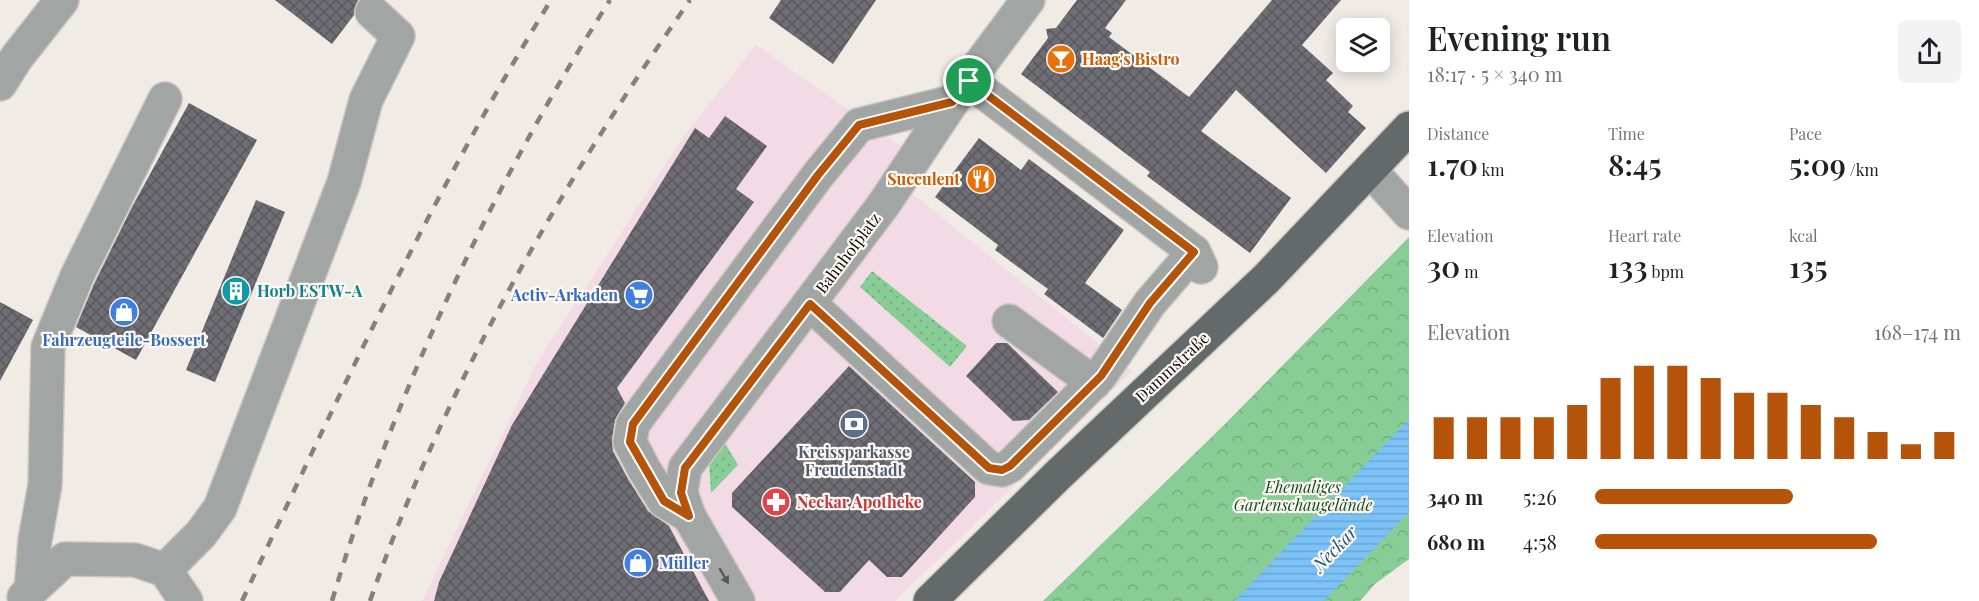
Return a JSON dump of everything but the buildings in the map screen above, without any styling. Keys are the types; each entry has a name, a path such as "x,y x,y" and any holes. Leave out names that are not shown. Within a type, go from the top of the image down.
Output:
{"main road":[{"name":"Dammstraße","path":"930,601 1267,278 1409,128"}],"street":[{"path":"0,84 17,57 62,0"},
{"name":"Bahnhofplatz","path":"681,484 685,468 696,452 884,204 960,92 1028,0"},
{"path":"165,570 201,534 220,508 345,182 366,100 398,36 372,12"},
{"path":"689,516 664,501 644,469 630,442 633,424 818,175 859,125 960,92 1198,259 1150,303 1094,383 1010,466 1002,470 989,468 810,304"},
{"path":"26,596 45,485 48,347 77,276 165,99"},
{"path":"738,601 689,516 681,484 677,449 868,199 910,164"},
{"path":"1370,170 1409,213"},
{"path":"1009,321 1094,383"},
{"path":"26,596 65,559 135,560 165,570 186,601"}],"shaded area":[{"path":"756,45 926,164 913,194 1132,371 895,601 422,601 536,364 684,136"}],"green space":[{"name":"Ehemaliges Gartenschaugelände","path":"1409,237 1409,559 1375,584 1360,601 1043,601 1225,424"},
{"path":"872,271 967,346 950,367 860,287"},
{"path":"722,438 738,465 711,493 709,462"}],"water":[{"name":"Neckar","path":"1409,419 1409,512 1324,601 1234,601"}],"railway":[{"path":"242,601 388,296 466,146 551,0"},
{"path":"332,601 385,446 416,368 451,291 527,141 610,0"},
{"path":"370,601 433,442 509,289 596,142 690,0"}],"place":[{"name":"Haag's Bistro","path":"1061,59"},
{"name":"Succulent","path":"981,179"},
{"name":"Horb ESTW-A","path":"236,291"},
{"name":"Activ-Arkaden","path":"639,295"},
{"name":"Fahrzeugteile-Bossert","path":"124,312"},
{"name":"Kreissparkasse Freudenstadt","path":"854,424"},
{"name":"Neckar Apotheke","path":"776,502"},
{"name":"Müller","path":"638,563"}],"route":[{"path":"969,81 1194,252 1150,303 1101,376 1010,466 1002,470 989,468 810,304 685,468 681,493 689,516 664,501 630,442 633,424 818,175 859,125 952,102 969,81"}]}
